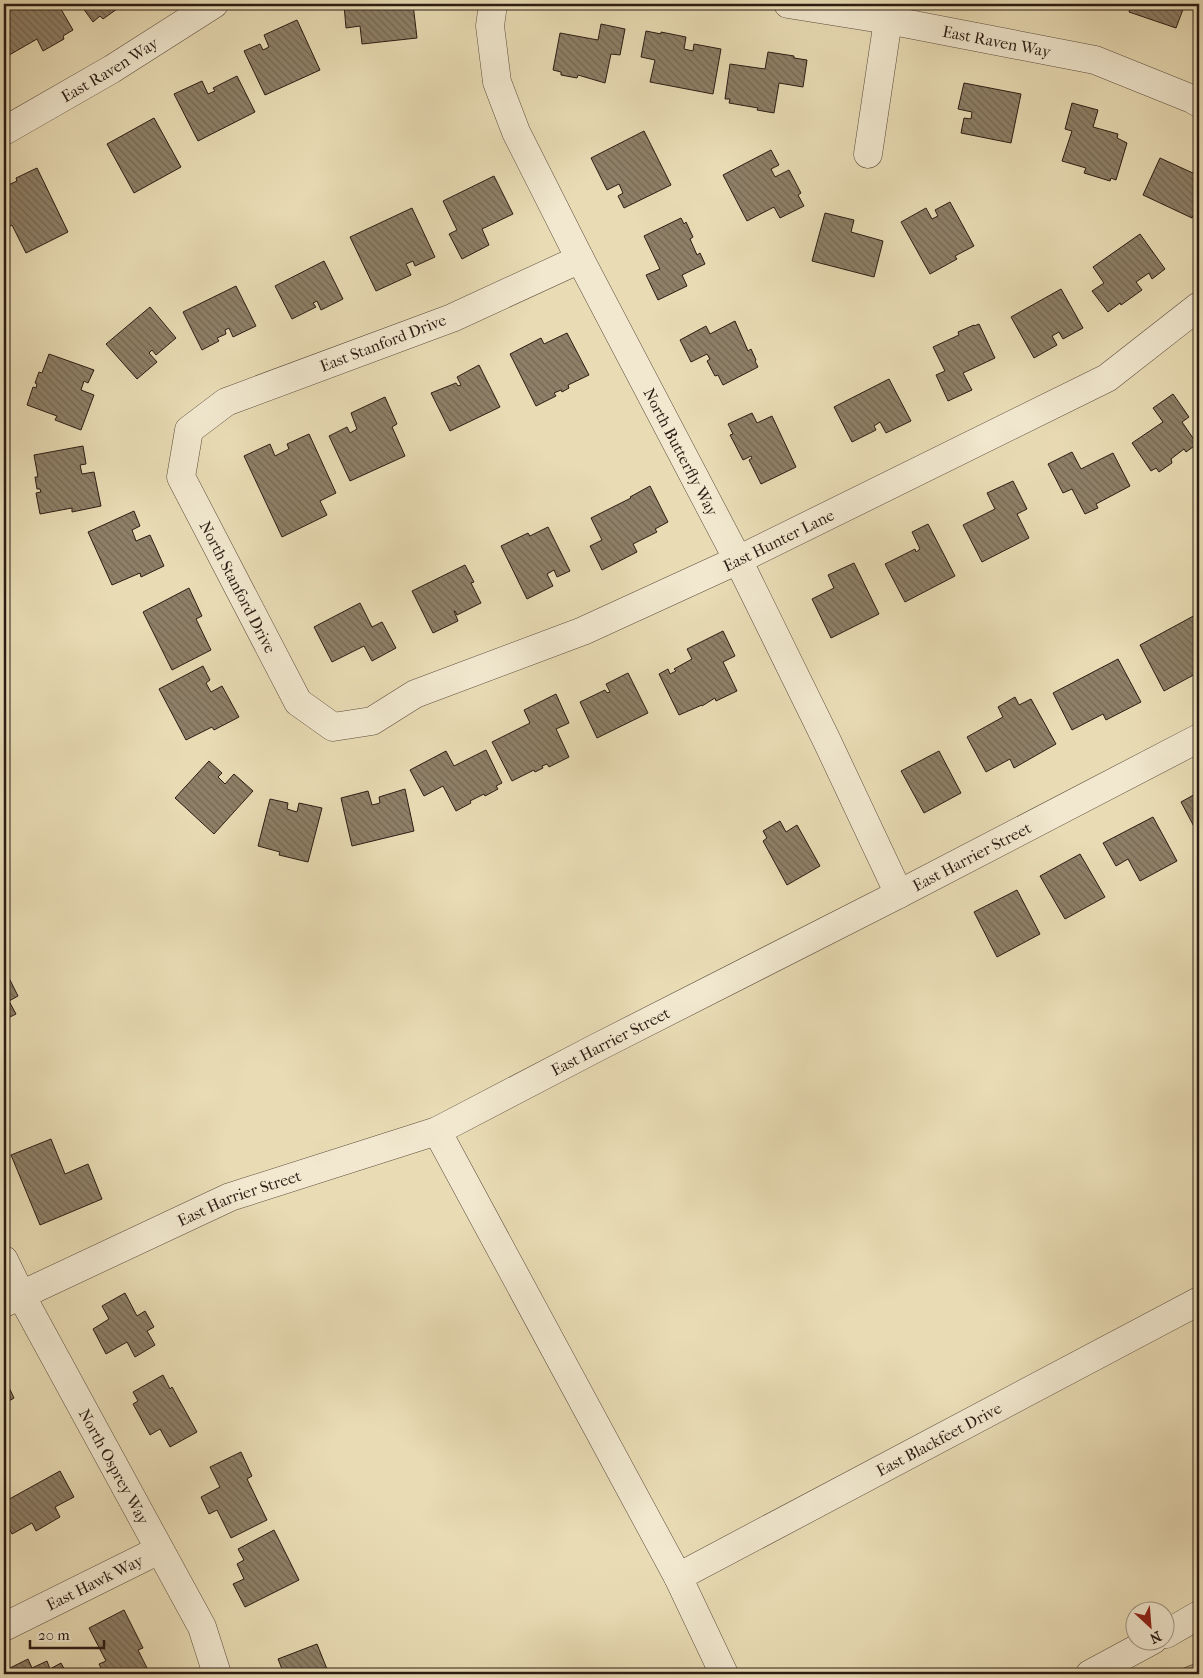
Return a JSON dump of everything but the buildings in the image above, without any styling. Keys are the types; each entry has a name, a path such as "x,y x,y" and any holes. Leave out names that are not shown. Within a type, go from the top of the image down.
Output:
{"street":[{"name":"East Raven Way","path":"4,131 112,69 214,4"},
{"name":"North Butterfly Way","path":"493,4 490,26 497,82 516,132 580,259 738,560 826,738 899,894"},
{"name":"East Raven Way","path":"788,4 888,20 1095,60 1199,103"},
{"path":"868,154 888,20"},
{"name":"East Stanford Drive","path":"189,430 226,402 452,318 580,259"},
{"name":"East Hunter Lane","path":"333,727 372,721 415,694 583,631 738,560 1107,378 1199,306"},
{"name":"North Stanford Drive","path":"189,430 181,478 298,702 333,727"},
{"name":"East Harrier Street","path":"12,1299 230,1197 437,1132 596,1048 899,894 1199,738"},
{"path":"437,1132 678,1577 724,1674"},
{"name":"North Osprey Way","path":"4,1260 12,1299 202,1627 216,1674"},
{"name":"East Blackfeet Drive","path":"678,1577 1199,1300"},
{"name":"East Hawk Way","path":"4,1627 159,1550"},
{"path":"1176,1628 1199,1615"},
{"path":"1090,1674 1134,1650"}],"green space":[{"path":"1199,1662 1199,1674 1169,1674"}]}
